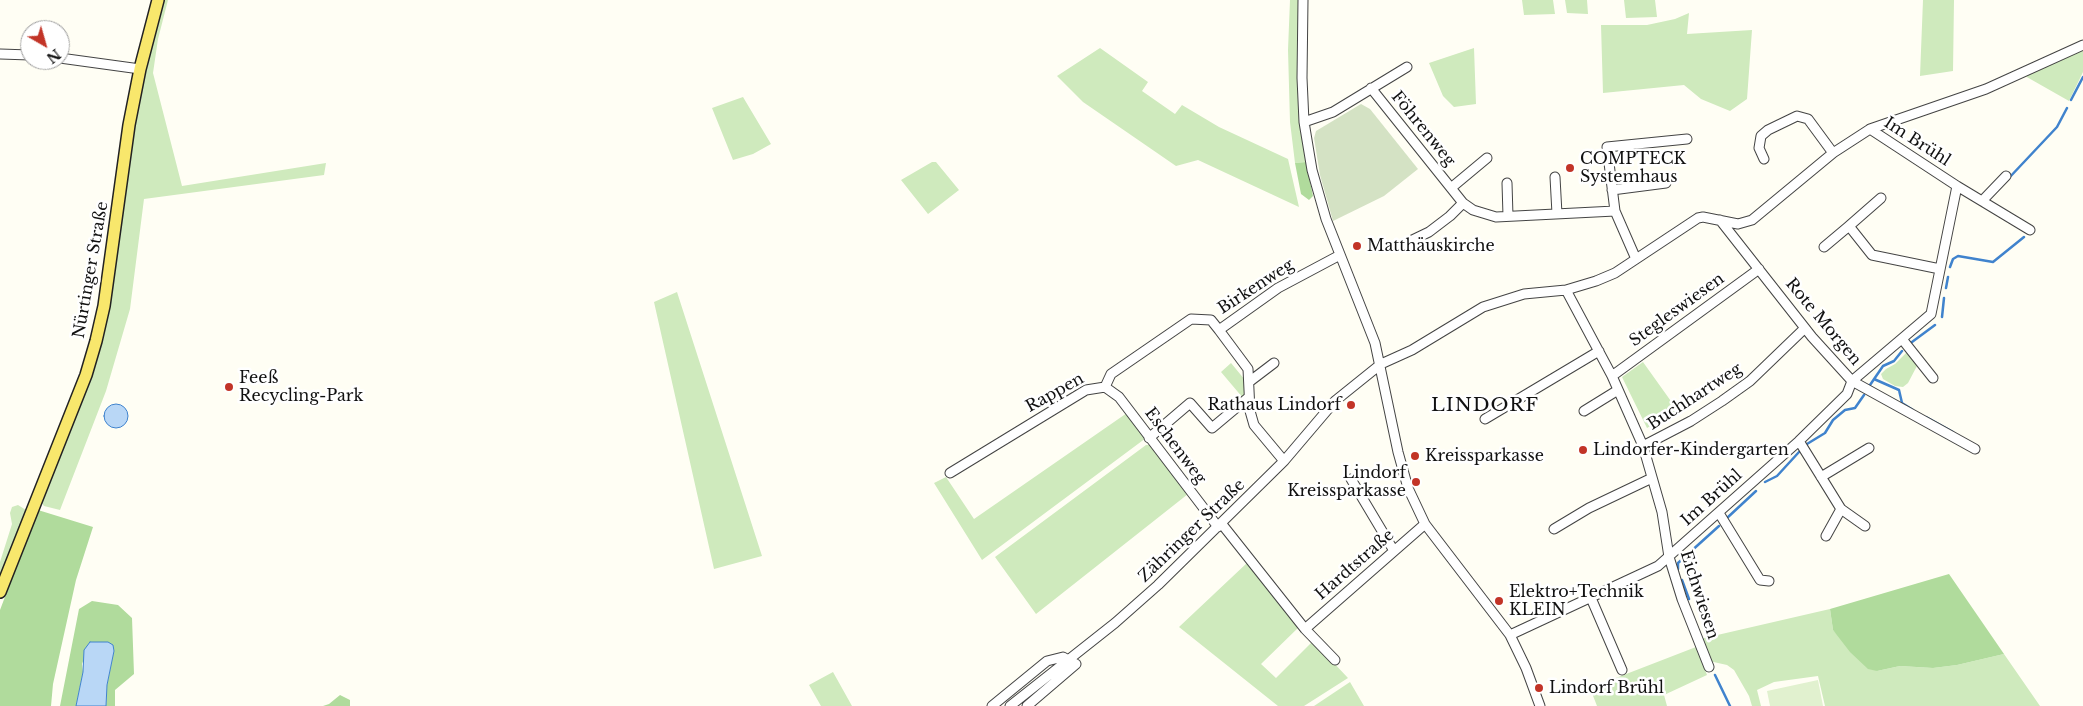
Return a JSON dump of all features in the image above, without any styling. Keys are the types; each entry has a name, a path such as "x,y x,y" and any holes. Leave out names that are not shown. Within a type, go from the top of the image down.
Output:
{"main road":[{"name":"Nürtinger Straße","path":"0,592 82,384 96,341 104,306 129,125 140,69 158,0"}],"street":[{"path":"1303,0 1302,78 1304,122 1312,170 1340,255 1375,343 1381,364 1398,452 1408,488 1425,524 1510,635 1526,668 1540,706"},
{"name":"Zähringer Straße","path":"1010,706 1135,606 1284,461 1335,400 1381,364 1412,350 1483,307 1524,294 1566,290 1596,281 1636,259 1690,222 1703,217 1738,224 1752,220 1833,153 1870,129 1986,89 2083,45"},
{"path":"0,54 20,55"},
{"path":"70,59 140,69"},
{"path":"1304,122 1333,112 1407,67"},
{"name":"Föhrenweg","path":"1371,88 1463,203 1485,215 1508,216 1615,211"},
{"path":"1764,159 1759,148 1761,136 1768,130 1797,116 1808,120 1833,153"},
{"name":"Im Brühl","path":"1510,635 1658,566 1799,441 1847,394 1852,382 1931,314 1957,186 1870,129"},
{"path":"1636,259 1615,211 1608,147 1687,139"},
{"name":"Föhrenweg","path":"1451,188 1487,158"},
{"path":"1982,201 2006,176"},
{"path":"1555,177 1557,214"},
{"path":"1507,183 1508,216"},
{"path":"1612,190 1666,183"},
{"path":"1957,186 2030,230"},
{"path":"1824,247 1881,198"},
{"path":"1404,244 1429,232 1463,203"},
{"name":"Rote Morgen","path":"1720,220 1805,328 1852,382 1975,449"},
{"path":"1849,226 1872,255 1940,269"},
{"name":"Birkenweg","path":"1284,461 1254,425 1250,411 1248,369 1219,330 1278,288 1340,255"},
{"name":"Stegleswiesen","path":"1612,376 1760,269"},
{"name":"Eichwiesen","path":"1566,290 1612,376 1643,446 1662,512 1669,557 1682,599 1709,667"},
{"name":"Rappen","path":"950,473 1086,390 1105,387 1111,374 1191,319 1211,320 1219,330"},
{"name":"Buchhartweg","path":"1643,446 1684,425 1722,402 1750,381 1805,328"},
{"path":"1902,339 1934,378"},
{"path":"1485,419 1599,351"},
{"path":"1249,382 1274,363"},
{"name":"Eschenweg","path":"1105,387 1119,398 1220,525"},
{"path":"1584,411 1618,390"},
{"path":"1149,438 1190,403 1212,428 1249,397"},
{"path":"1799,441 1841,509 1865,526"},
{"path":"1821,477 1869,448"},
{"path":"1554,529 1589,508 1652,478"},
{"path":"1351,479 1394,551"},
{"path":"1826,536 1841,509"},
{"path":"1719,513 1760,580 1769,580"},
{"name":"Hardtstraße","path":"1305,629 1425,524"},
{"path":"1220,525 1305,629 1335,660"},
{"path":"1591,598 1622,670"},
{"path":"992,706 1047,661 1063,657 1070,659 1076,664 1027,706"}],"green space":[{"path":"162,0 168,0 158,39 153,73 182,186 326,163 324,175 144,199 130,309 106,391 60,510 44,506 41,502 99,348 144,71"},
{"path":"1290,0 1299,0 1298,82 1306,162 1295,163 1290,122 1288,50"},
{"path":"1522,0 1553,0 1555,14 1524,15"},
{"path":"1565,0 1587,0 1588,14 1567,13"},
{"path":"1624,0 1655,0 1657,17 1626,18"},
{"path":"1923,0 1954,0 1953,71 1920,76"},
{"path":"1689,13 1687,34 1752,30 1747,99 1730,111 1701,99 1684,85 1603,93 1601,25 1647,25 1675,19"},
{"path":"1100,48 1148,82 1142,91 1175,114 1182,105 1219,127 1288,159 1299,207 1198,160 1176,166 1083,102 1057,76"},
{"path":"1474,48 1476,104 1454,107 1443,96 1429,63"},
{"path":"2083,48 2083,72 2069,101 2025,76"},
{"path":"743,97 771,144 753,154 733,160 712,108"},
{"path":"1361,104 1370,109 1418,169 1384,196 1333,221 1320,175 1314,138 1316,131"},
{"path":"932,162 936,162 959,190 928,214 901,180"},
{"path":"1306,162 1313,196 1309,200 1301,194 1295,163"},
{"path":"677,292 762,556 714,569 654,302"},
{"path":"1908,351 1918,364 1908,383 1903,387 1895,386 1883,379 1881,374"},
{"path":"1643,362 1678,411 1647,428 1622,377"},
{"path":"1231,363 1245,380 1246,395 1243,398 1221,372"},
{"path":"1127,413 1146,438 982,560 934,483 946,477 974,519"},
{"path":"1146,445 1151,445 1188,494 1036,614 995,557"},
{"path":"18,505 26,510 0,575 0,562 12,524 10,513 12,507"},
{"path":"38,510 93,527 76,580 53,684 51,706 0,706 0,610"},
{"path":"1248,562 1300,626 1261,664 1276,678 1313,641 1348,678 1304,706 1278,706 1179,627"},
{"path":"1949,574 2004,654 1957,665 1933,668 1900,666 1877,671 1868,669 1850,652 1833,630 1830,609"},
{"path":"92,601 118,605 132,618 134,674 115,690 115,706 106,706 107,685 114,650 108,642 90,642 82,664 83,672 76,706 60,706 79,609"},
{"path":"1830,609 1833,630 1877,671 1900,666 1933,668 1957,665 2004,654 2040,706 1825,706 1818,676 1774,682 1757,690 1761,706 1752,706 1749,696 1734,670 1727,665 1709,661 1700,639"},
{"path":"1696,647 1707,675 1664,695 1667,706 1597,706 1590,688"},
{"path":"833,672 852,706 821,706 809,685"},
{"path":"1818,680 1823,706 1770,706 1767,691"},
{"path":"1350,682 1364,706 1314,706"},
{"path":"340,695 350,700 350,706 323,706 329,704"}],"water":[{"path":"116,404 125,407 128,416 125,425 116,428 107,425 104,416 107,407"},
{"path":"90,642 108,642 113,645 114,651 107,685 106,706 76,706 83,672 84,650"}],"waterway":[{"path":"2071,100 2083,77"},
{"path":"2008,179 2057,127 2067,108"},
{"path":"1950,267 1953,259 1958,256 1993,262 2024,237"},
{"path":"1946,288 1948,277"},
{"path":"1942,317 1944,298"},
{"path":"1912,342 1935,325"},
{"path":"1870,385 1883,366 1894,361 1902,351"},
{"path":"1874,379 1899,390 1902,403 1913,410"},
{"path":"1807,444 1825,433 1833,420 1845,410 1855,408 1864,395"},
{"path":"1926,417 1953,432"},
{"path":"1765,482 1777,476 1799,452"},
{"path":"1727,518 1756,491"},
{"path":"1678,569 1678,563 1719,526"},
{"path":"1682,580 1689,599"},
{"path":"1715,675 1730,706"}],"place":[{"name":"COMPTECK Systemhaus","path":"1570,168"},
{"name":"Matthäuskirche","path":"1357,246"},
{"name":"Feeß Recycling-Park","path":"229,387"},
{"name":"Rathaus Lindorf","path":"1351,405"},
{"name":"Lindorfer-Kindergarten","path":"1583,450"},
{"name":"Kreissparkasse","path":"1415,456"},
{"name":"Lindorf Kreissparkasse","path":"1416,482"},
{"name":"Elektro+Technik KLEIN","path":"1499,601"},
{"name":"Lindorf Brühl","path":"1539,688"}],"district":[{"name":"LINDORF","path":"1485,406"}]}
